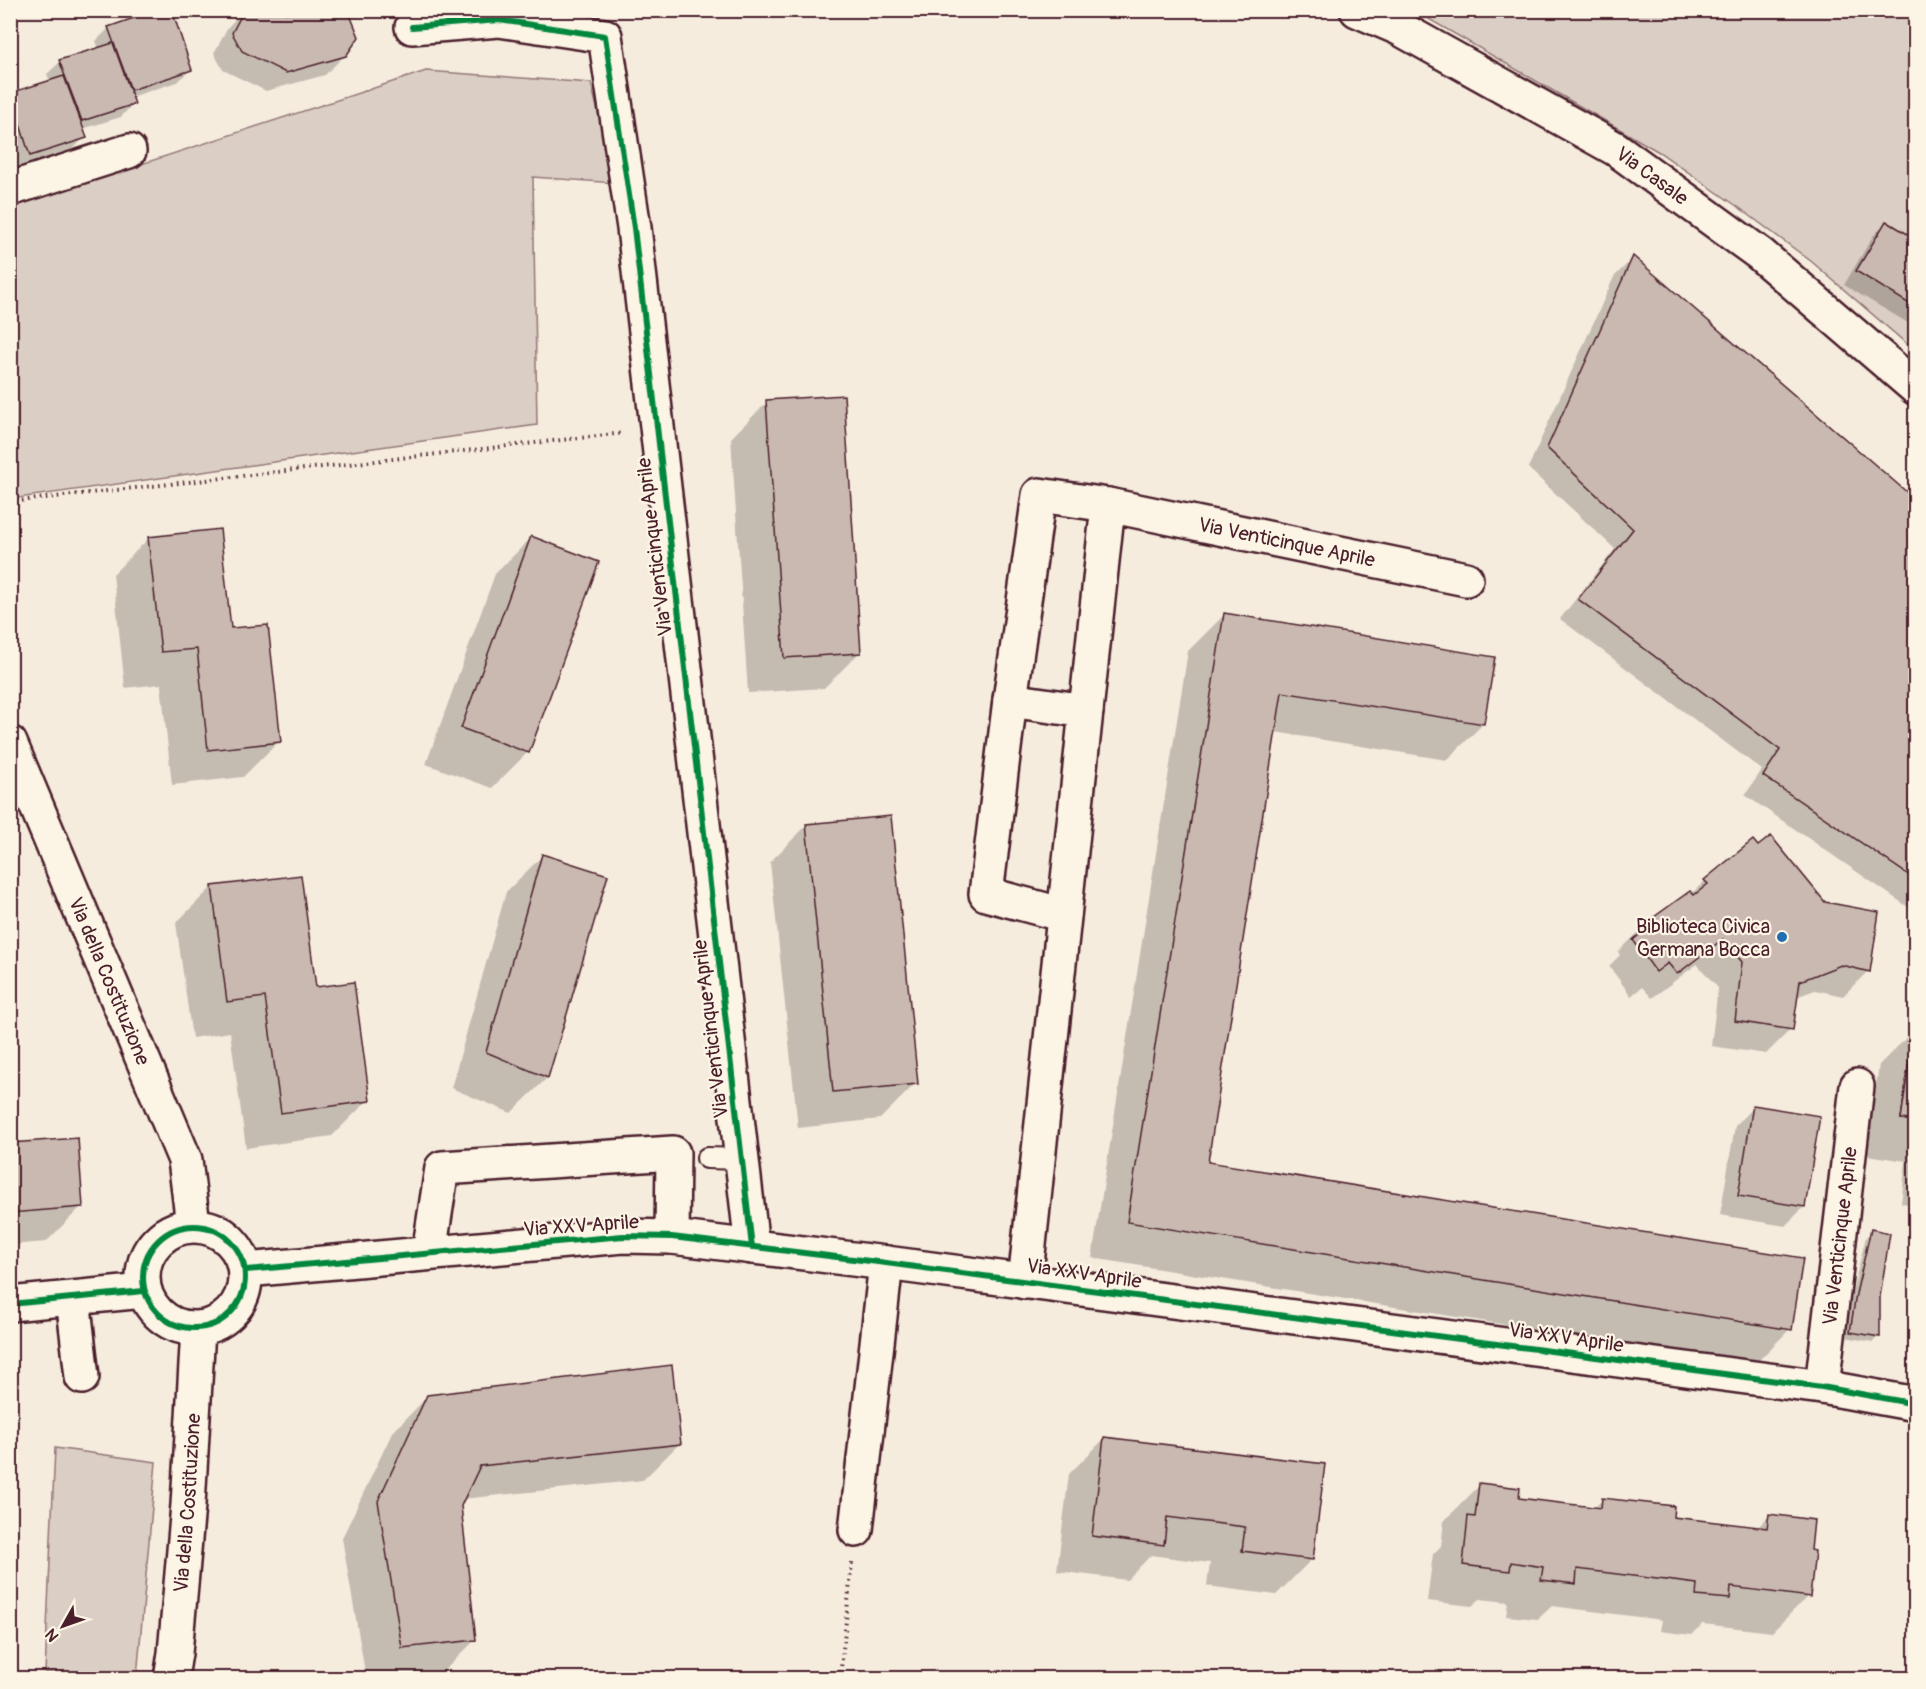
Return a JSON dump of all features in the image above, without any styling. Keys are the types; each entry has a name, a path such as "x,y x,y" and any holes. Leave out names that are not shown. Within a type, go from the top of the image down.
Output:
{"street":[{"name":"Via Casale","path":"1357,10 1399,28 1616,149 1760,254 1916,388"},
{"name":"Via Venticinque Aprile","path":"412,27 499,20 605,36 634,228 752,1246"},
{"path":"10,189 129,151"},
{"name":"Via Venticinque Aprile","path":"1064,915 986,894 1039,495 1108,504 1466,579"},
{"path":"1025,1281 1108,504"},
{"path":"1010,700 1086,711"},
{"name":"Via della Costituzione","path":"10,743 184,1160 193,1224"},
{"name":"Via Venticinque Aprile","path":"1822,1387 1857,1086"},
{"path":"429,1253 442,1168 673,1153 672,1237"},
{"path":"193,1224 212,1228 235,1243 246,1270 245,1288 238,1305 219,1323 198,1329 177,1326 158,1314 144,1291 142,1268 152,1246 171,1230 193,1224"},
{"name":"Via XXV Aprile","path":"246,1270 623,1236 672,1237 1025,1281 1822,1387 1916,1404"},
{"path":"856,1530 886,1263"},
{"path":"10,1304 144,1291"},
{"path":"72,1298 82,1377"},
{"name":"Via della Costituzione","path":"171,1678 188,1505 198,1329"}],"lane":[{"path":"707,1158 741,1159"}],"path":[{"path":"10,502 657,429"},
{"path":"840,1678 856,1530"}],"shaded area":[{"path":"1415,11 1915,11 1915,351 1812,262 1659,152"},
{"path":"426,71 591,83 615,183 533,177 537,425 11,499 10,207"},
{"path":"55,1448 156,1462 137,1677 45,1673"}],"building":[{"path":"157,10 172,10 192,70 131,90 108,27"},
{"path":"244,10 283,10 286,13 292,10 348,10 359,37 346,56 286,73 242,51 232,33"},
{"path":"113,43 135,104 82,121 59,60"},
{"path":"64,76 87,138 30,156 10,93"},
{"path":"1886,221 1916,239 1916,308 1856,271"},
{"path":"1633,256 1916,500 1916,880 1763,776 1780,750 1578,599 1633,529 1547,448"},
{"path":"844,395 861,653 784,658 766,400"},
{"path":"220,529 231,628 268,625 281,742 208,750 197,649 161,652 148,537"},
{"path":"531,536 599,562 529,753 461,728"},
{"path":"1224,613 1495,657 1484,724 1282,692 1208,1162 1803,1258 1792,1330 1127,1222"},
{"path":"891,816 918,1084 833,1092 806,824"},
{"path":"1771,836 1825,902 1879,912 1870,972 1841,965 1800,981 1793,1030 1735,1021 1742,962 1723,939 1677,974 1668,963 1656,972 1633,940 1645,930 1643,925 1690,891 1694,895 1708,884 1704,880 1753,840 1758,846"},
{"path":"542,854 608,875 548,1078 486,1052"},
{"path":"301,875 316,987 354,982 370,1101 281,1113 265,997 227,1002 212,886"},
{"path":"1914,1027 1916,1027 1916,1122 1901,1119"},
{"path":"1914,1027 1916,1027 1916,1121 1901,1119"},
{"path":"1753,1105 1820,1116 1805,1207 1738,1196"},
{"path":"78,1138 83,1207 10,1213 10,1143"},
{"path":"1871,1229 1890,1233 1880,1297 1880,1337 1850,1332"},
{"path":"672,1365 681,1444 480,1466 461,1506 476,1640 402,1648 378,1501 427,1395"},
{"path":"1104,1437 1325,1464 1313,1560 1242,1551 1245,1527 1167,1517 1164,1545 1092,1536"},
{"path":"1479,1483 1520,1488 1519,1498 1601,1508 1602,1498 1674,1506 1673,1517 1767,1528 1769,1514 1814,1520 1811,1550 1815,1551 1810,1597 1731,1587 1730,1599 1696,1596 1697,1584 1577,1569 1576,1584 1541,1580 1543,1567 1511,1562 1510,1571 1463,1565 1468,1516 1475,1517"}],"cycle path":[{"path":"412,27 499,20 605,36 634,228 752,1247"},
{"path":"194,1226 214,1230 230,1241 241,1257 245,1277 241,1297 230,1313 214,1324 194,1328 174,1324 158,1313 147,1297 143,1277 147,1257 158,1241 174,1230 194,1226"},
{"path":"246,1270 623,1236 672,1237 886,1263 1822,1387 1916,1404"},
{"path":"10,1304 144,1291"}],"place":[{"name":"Biblioteca Civica Germana Bocca","path":"1782,937"}]}
